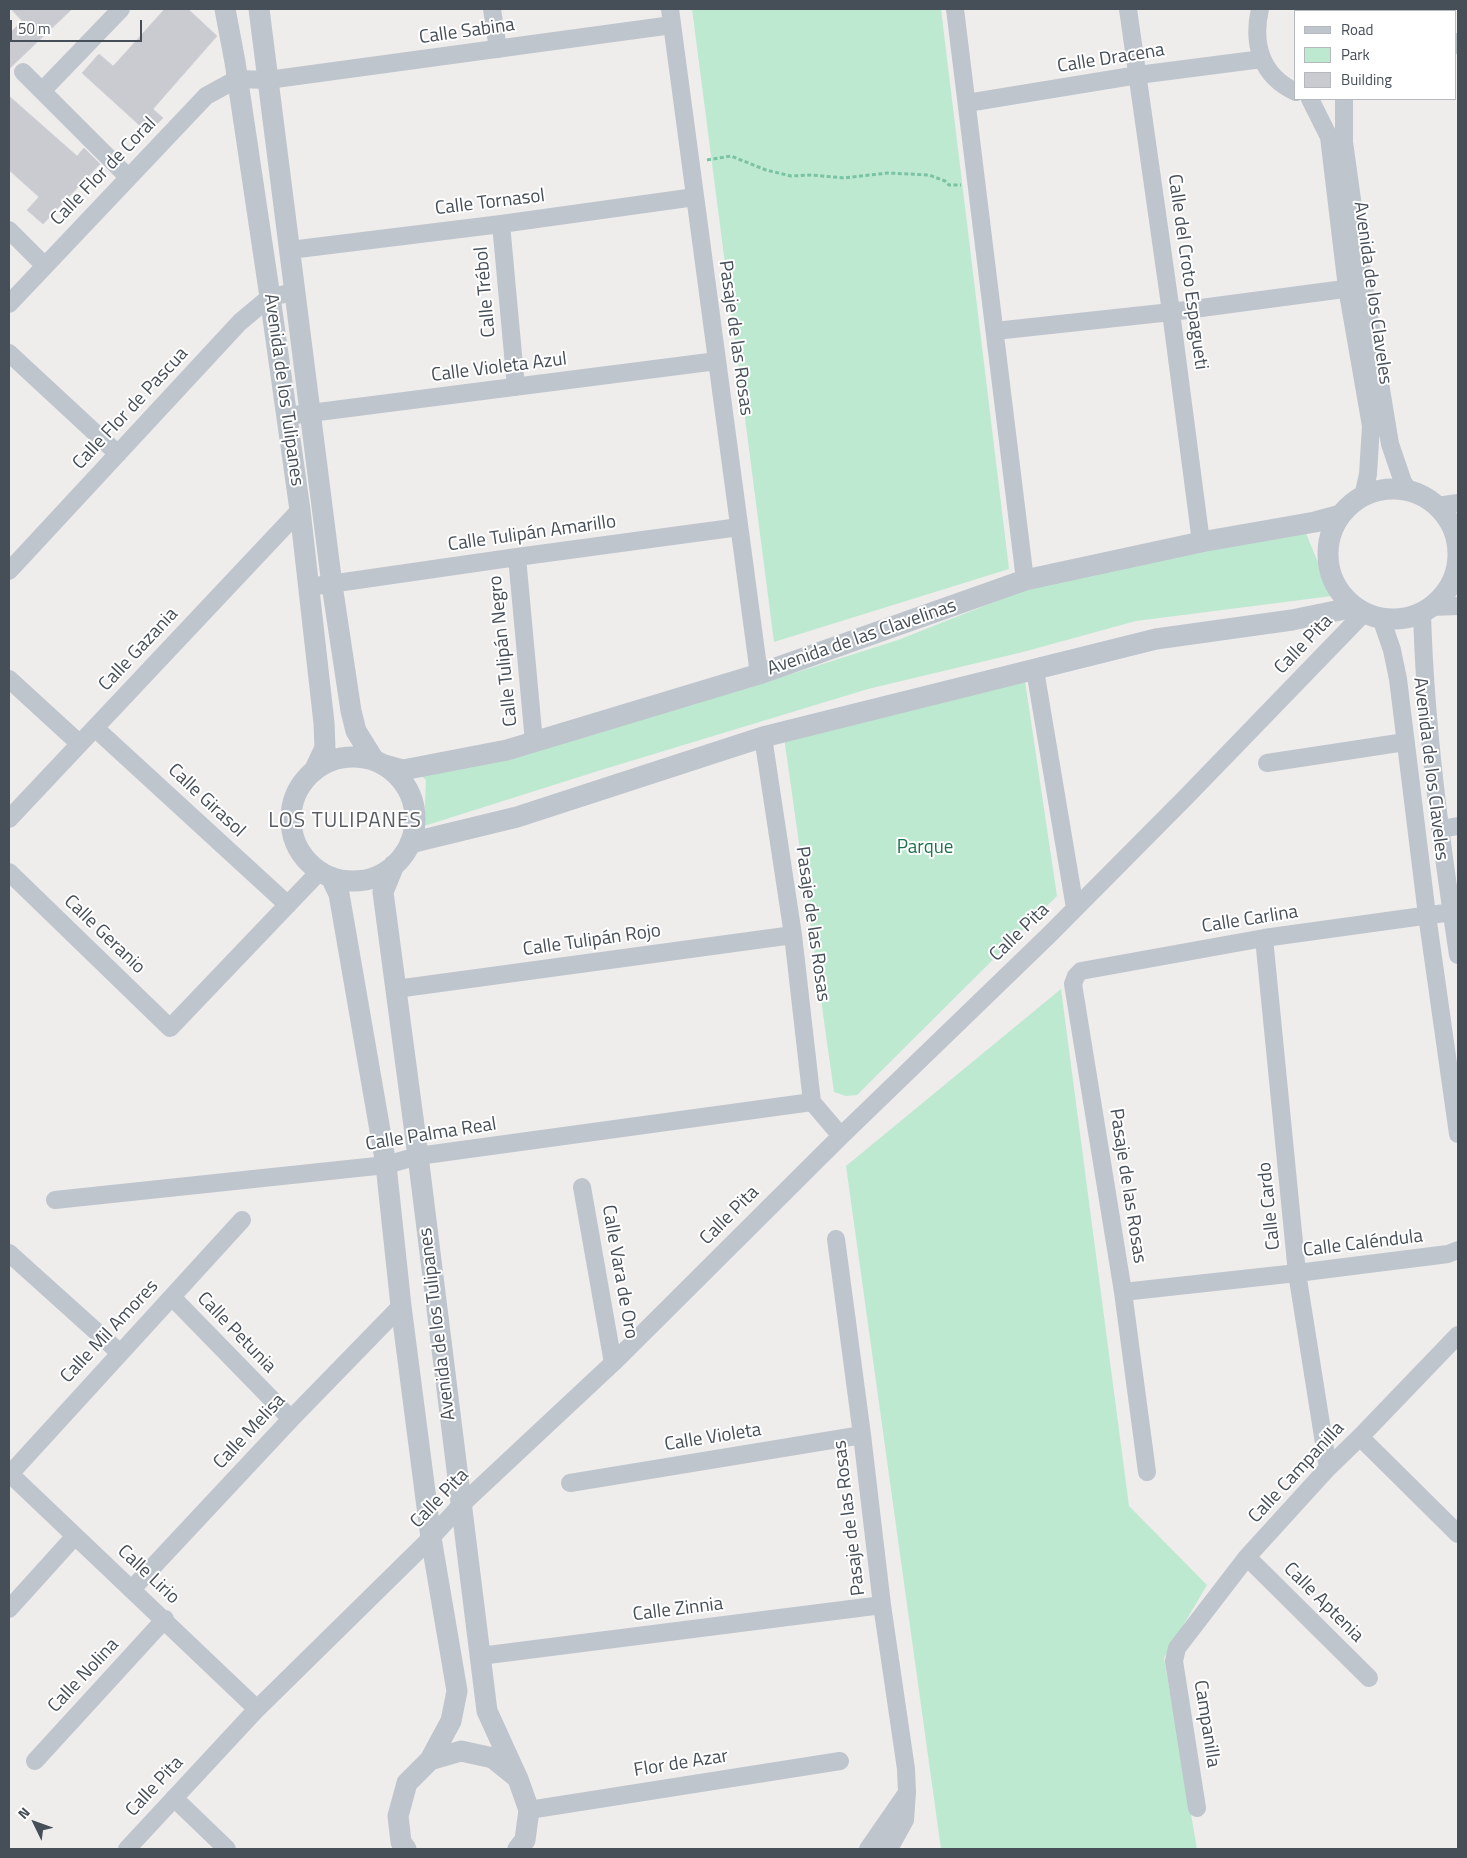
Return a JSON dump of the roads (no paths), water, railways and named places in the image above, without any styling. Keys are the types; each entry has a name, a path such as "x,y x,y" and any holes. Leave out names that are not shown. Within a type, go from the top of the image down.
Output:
{"street":[{"path":"42,92 121,9"},
{"name":"Avenida de los Tulipanes","path":"225,9 270,298 309,587 324,723 324,748 314,771"},
{"name":"Avenida de los Tulipanes","path":"259,9 332,585 350,711 356,732 379,762"},
{"path":"492,9 498,49"},
{"path":"955,9 1025,580"},
{"name":"Calle del Croto Espagueti","path":"1128,9 1201,542"},
{"path":"1260,9 1256,34 1262,59 1270,72 1281,83 1294,91"},
{"name":"Calle Sabina","path":"237,79 268,80 498,49 671,17"},
{"name":"Pasaje de las Rosas","path":"671,17 759,674"},
{"name":"Calle Dracena","path":"967,103 1138,75 1262,59"},
{"path":"23,72 127,176"},
{"name":"Calle Flor de Coral","path":"9,304 127,176 206,96 237,79"},
{"name":"Avenida de los Claveles","path":"1310,100 1328,137 1356,287 1390,444 1403,482 1409,491"},
{"name":"Avenida de los Claveles","path":"1344,100 1344,142 1356,287 1371,426 1368,474 1363,497"},
{"name":"Calle Tornasol","path":"290,250 501,224 695,197"},
{"name":"Calle Trébol","path":"501,224 516,387"},
{"path":"9,230 44,265"},
{"path":"995,332 1171,312 1356,287"},
{"name":"Calle Flor de Pascua","path":"9,571 240,322 270,298 295,292"},
{"path":"9,353 118,454"},
{"name":"Calle Violeta Azul","path":"287,416 717,361"},
{"path":"1367,613 1347,601 1337,587 1330,571 1328,559 1331,536 1342,516 1351,505 1363,497 1385,490 1409,491 1424,497 1437,506 1452,525 1458,549 1456,574 1444,595 1427,610"},
{"path":"1437,506 1458,503"},
{"name":"Calle Gazania","path":"9,819 300,510"},
{"name":"Avenida de las Clavelinas","path":"379,762 403,770 507,750 759,674 1025,580 1201,542 1342,516"},
{"name":"Calle Tulipán Amarillo","path":"309,587 739,527"},
{"name":"Calle Tulipán Negro","path":"516,557 534,742"},
{"path":"410,843 516,817 763,737 1156,640 1292,620 1367,613 1402,619 1427,610 1458,606"},
{"name":"Avenida de los Claveles","path":"1427,610 1428,713 1458,955"},
{"name":"Avenida de los Claveles","path":"1367,613 1392,650 1396,672 1458,1134"},
{"name":"Calle Pita","path":"127,1849 257,1709 431,1538 460,1506 613,1363 841,1136 1075,908 1367,613"},
{"path":"1035,670 1075,908"},
{"path":"9,679 80,744"},
{"name":"Calle Girasol","path":"95,728 288,905"},
{"name":"Pasaje de las Rosas","path":"763,737 793,935 812,1102"},
{"path":"1267,763 1405,742"},
{"path":"361,757 379,762 404,782 410,793 414,805 415,824 410,843 404,855 384,873 364,880 344,881 325,874 301,853 292,828 291,815 298,791 314,771 336,759 361,757"},
{"path":"1441,829 1458,826"},
{"name":"Avenida de los Tulipanes","path":"394,865 383,892 487,1711 518,1779 529,1810 525,1840 518,1849"},
{"name":"Calle Geranio","path":"9,872 170,1028 288,905"},
{"path":"288,905 325,874"},
{"name":"Avenida de los Tulipanes","path":"325,874 339,894 386,1165 401,1306 431,1538 457,1691 451,1722 430,1760 407,1784 398,1816 400,1847"},
{"name":"Calle Carlina","path":"1081,970 1264,938 1452,912"},
{"name":"Calle Tulipán Rojo","path":"396,989 793,935"},
{"name":"Calle Cardo","path":"1264,938 1298,1274 1328,1468"},
{"name":"Pasaje de las Rosas","path":"1081,970 1073,984 1123,1292 1147,1472"},
{"path":"812,1102 841,1136"},
{"name":"Calle Palma Real","path":"55,1200 386,1165 418,1156 812,1102"},
{"name":"Calle Vara de Oro","path":"582,1187 613,1363"},
{"name":"Calle Mil Amores","path":"9,1474 242,1220"},
{"name":"Pasaje de las Rosas","path":"836,1239 882,1605 906,1769 905,1820 889,1849"},
{"name":"Calle Caléndula","path":"1123,1292 1298,1274 1448,1254 1458,1250"},
{"path":"9,1253 119,1352"},
{"name":"Calle Petunia","path":"172,1297 291,1420"},
{"name":"Calle Melisa","path":"132,1589 401,1306"},
{"name":"Calle Campanilla","path":"1177,1648 1247,1557 1328,1468 1458,1336"},
{"name":"Calle Violeta","path":"570,1483 862,1435"},
{"path":"1360,1437 1458,1534"},
{"name":"Calle Lirio","path":"9,1474 257,1709"},
{"path":"9,1609 76,1536"},
{"name":"Calle Aptenia","path":"1247,1557 1369,1678"},
{"name":"Calle Zinnia","path":"480,1656 882,1605"},
{"name":"Calle Nolina","path":"35,1761 164,1619"},
{"name":"Campanilla","path":"1177,1648 1174,1661 1197,1808"},
{"path":"430,1760 462,1751 493,1758 518,1779"},
{"name":"Flor de Azar","path":"529,1810 840,1761"},
{"path":"868,1849 907,1792"},
{"path":"174,1798 227,1849"}],"district":[{"name":"LOS TULIPANES","path":"345,822"}],"park label":[{"name":"Parque","path":"925,848"}]}
